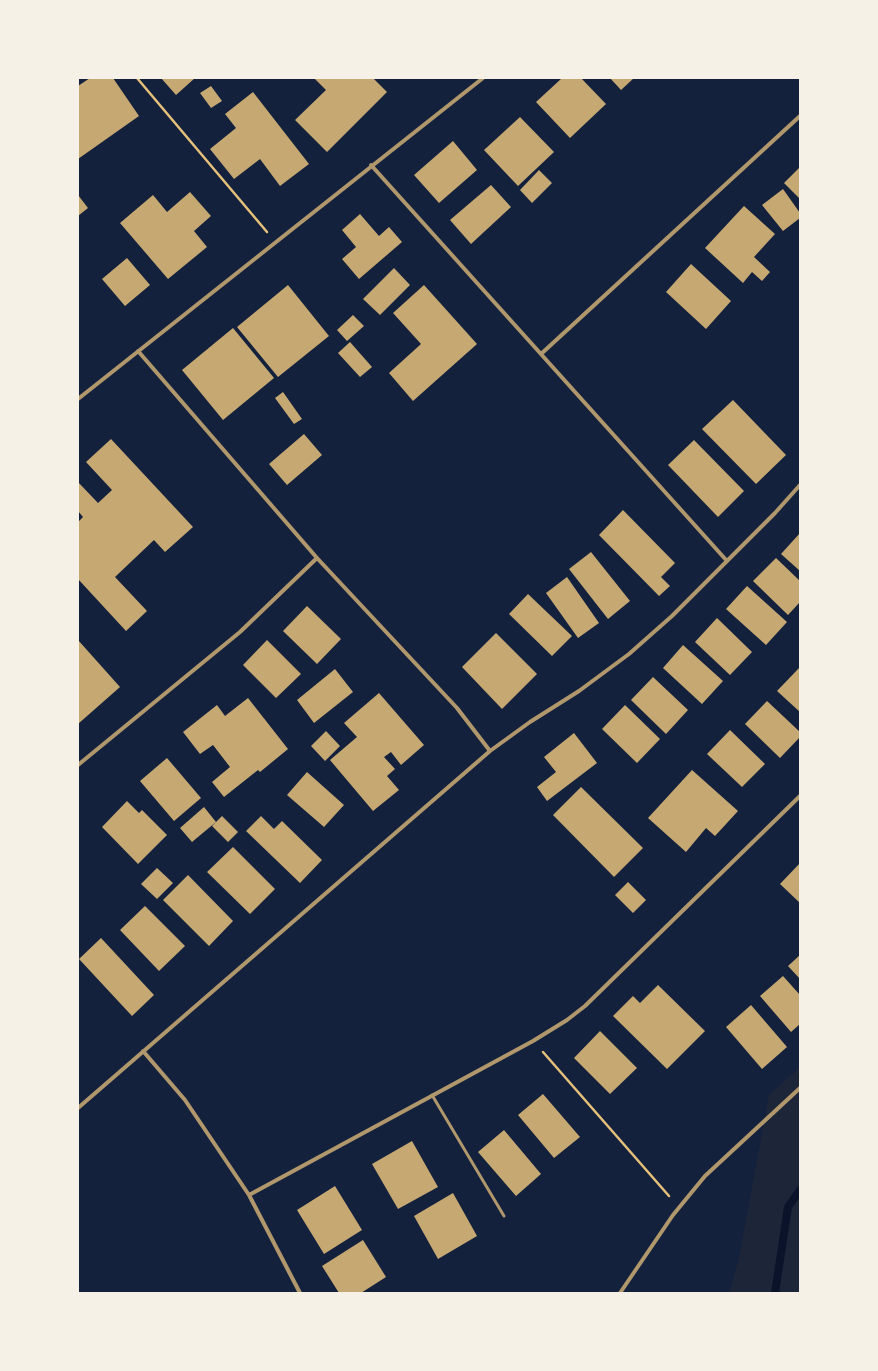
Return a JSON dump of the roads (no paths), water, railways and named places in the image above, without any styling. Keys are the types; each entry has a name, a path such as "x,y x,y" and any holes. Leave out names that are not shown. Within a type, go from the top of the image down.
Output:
{"street":[{"path":"78,400 483,78"},
{"path":"541,354 800,116"},
{"path":"372,165 727,561"},
{"path":"138,351 316,558 457,708 490,751"},
{"path":"78,1108 490,751 530,722 579,691 629,654 672,616 800,485"},
{"path":"78,765 240,632 316,558"},
{"path":"249,1194 533,1042 567,1020 585,1006 800,796"},
{"path":"143,1051 185,1100 249,1194 300,1293"},
{"path":"620,1293 679,1208 705,1176 800,1088"}],"lane":[{"path":"432,1095 504,1216"}],"waterway":[{"path":"775,1293 788,1207 800,1190"}]}
